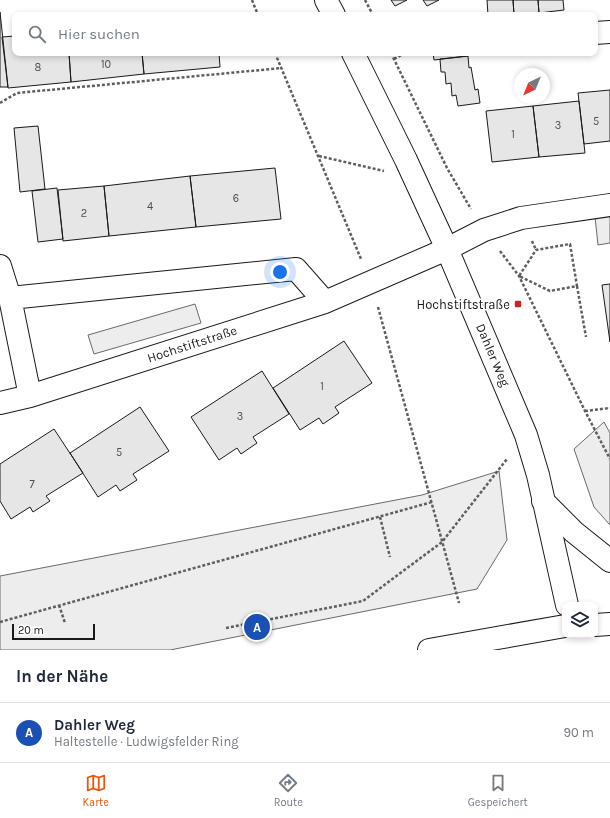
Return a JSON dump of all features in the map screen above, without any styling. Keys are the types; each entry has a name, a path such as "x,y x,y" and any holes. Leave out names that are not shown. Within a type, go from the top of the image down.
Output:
{"street":[{"path":"326,0 332,12"},
{"path":"598,34 610,32"},
{"name":"Dahler Weg","path":"354,56 406,160 447,249 526,435 538,475 566,602"},
{"name":"Hochstiftstraße","path":"0,403 30,396 325,302 447,249 484,230 521,218 610,205"},
{"path":"0,266 10,298 30,396"},
{"path":"10,298 296,269 325,302"},
{"path":"543,501 574,532 610,561"},
{"path":"598,625 610,624"},
{"path":"429,650 562,627"}],"path":[{"path":"252,0 257,12"},
{"path":"366,0 372,12"},
{"path":"276,56 371,282 459,603"},
{"path":"392,56 447,168 484,230 519,276 585,411 610,458"},
{"path":"394,59 400,56"},
{"path":"0,103 17,93 282,68"},
{"path":"519,276 536,250 570,244 586,337"},
{"path":"519,276 550,291 577,286"},
{"path":"585,411 610,408"},
{"path":"226,628 363,600 442,542 526,435"},
{"path":"0,622 432,502"},
{"path":"380,517 390,557"},
{"path":"59,605 65,623"}],"shaded area":[{"path":"610,215 610,243 598,245 595,217"},
{"path":"195,304 201,323 94,354 88,335"},
{"path":"604,422 610,433 610,525 594,507 574,449"},
{"path":"499,471 507,540 477,589 170,650 0,650 0,576 422,495"}],"building":[{"path":"391,0 407,0 395,6"},
{"path":"423,0 439,0 427,6"},
{"path":"487,0 513,0 514,12 488,12"},
{"path":"513,0 538,0 539,12 514,12"},
{"path":"538,0 563,0 564,10 539,12"},
{"path":"0,12 8,87 0,87"},
{"path":"12,36 12,56 69,56 71,82 8,88 2,37"},
{"path":"69,56 142,56 144,74 71,82"},
{"path":"142,56 219,56 220,67 144,74"},
{"path":"433,56 468,56 434,60"},
{"path":"468,56 469,68 471,67 475,90 478,89 480,103 458,106 456,95 452,96 451,83 446,84 445,72 441,72 440,59"},
{"path":"610,90 610,141 584,144 578,93"},
{"path":"579,101 585,153 539,157 533,106"},
{"path":"533,106 539,157 492,162 486,111"},
{"path":"38,126 45,189 20,192 14,128"},
{"path":"275,168 281,219 196,227 190,176"},
{"path":"190,176 196,227 109,236 104,186"},
{"path":"104,186 109,236 63,241 58,190"},
{"path":"57,188 63,239 38,242 32,191"},
{"path":"610,284 610,342 602,285"},
{"path":"344,341 372,383 335,407 339,413 323,424 319,418 300,430 273,388"},
{"path":"262,371 289,414 253,437 257,443 241,454 237,448 219,460 191,417"},
{"path":"140,407 169,451 133,474 137,480 120,491 116,485 98,497 70,453"},
{"path":"54,429 83,473 46,496 50,501 33,512 30,507 11,519 0,501 0,464"}],"place":[{"name":"Hochstiftstraße","path":"518,304"},
{"name":"Dahler Weg","path":"257,627"}]}
